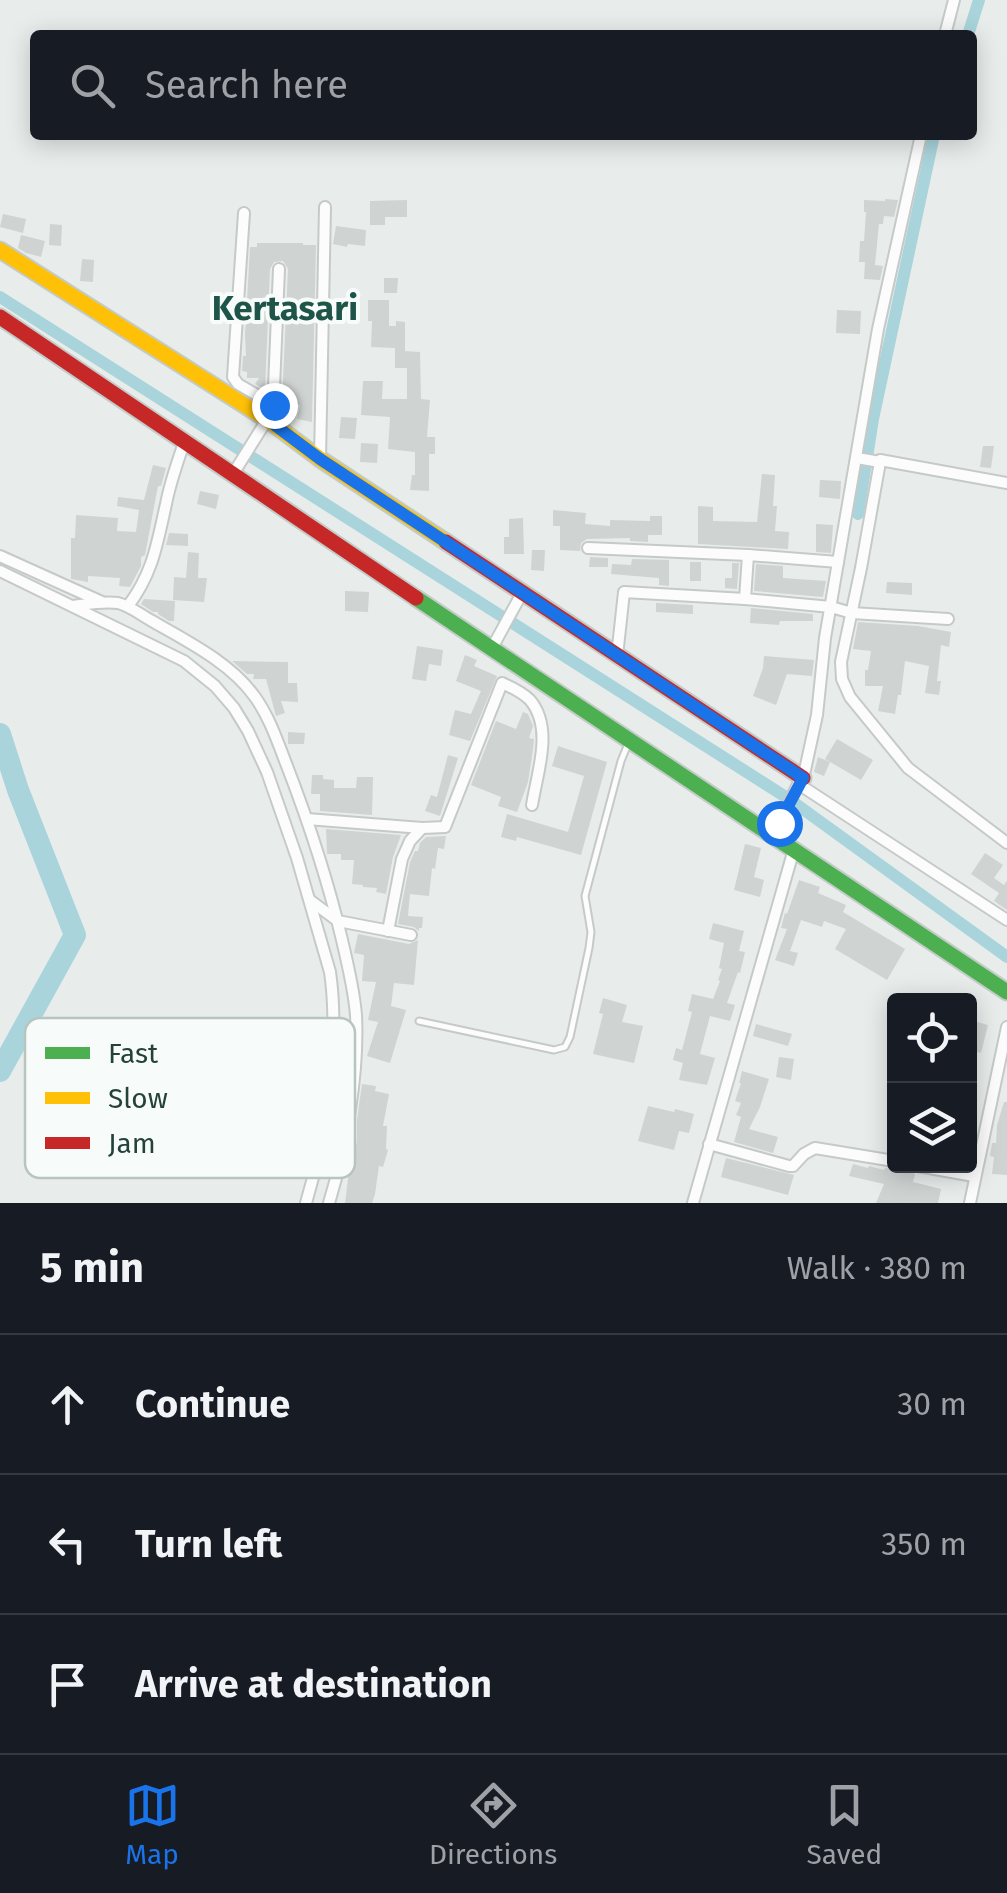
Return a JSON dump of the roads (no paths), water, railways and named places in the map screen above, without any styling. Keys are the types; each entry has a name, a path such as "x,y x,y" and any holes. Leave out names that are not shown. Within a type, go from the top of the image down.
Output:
{"main road":[{"path":"0,250 268,418 320,459 520,597 617,656 801,781"},
{"path":"0,316 184,442 235,470 495,640 537,680 628,743 776,829 794,849 1007,992"}],"street":[{"path":"947,30 954,0"},
{"path":"919,140 878,329 859,458 838,562 831,662 850,697 890,749 924,782 1007,843"},
{"path":"320,459 325,207"},
{"path":"244,213 234,377 268,418"},
{"path":"235,470 268,418 279,270"},
{"path":"128,606 152,564 184,442"},
{"path":"859,458 1007,483"},
{"path":"776,829 801,781 831,662 850,612 879,461"},
{"path":"588,548 838,562"},
{"path":"745,599 748,555"},
{"path":"0,556 103,602 128,606 198,649 248,688 266,714 307,818 338,921 353,988 355,1051"},
{"path":"0,571 184,661 215,686 234,708 267,772 310,900 330,972 333,1018"},
{"path":"617,656 624,592 745,599 948,619"},
{"path":"495,640 520,597"},
{"path":"70,607 103,602"},
{"path":"529,697 537,680"},
{"path":"307,818 422,828 446,826 501,684 529,697 540,718 542,734 532,805"},
{"path":"801,781 1007,920"},
{"path":"388,931 402,859 410,841 422,828"},
{"path":"693,1203 794,849"},
{"path":"310,900 338,921 411,935"},
{"path":"970,1203 1007,1027"},
{"path":"709,1144 791,1166 815,1148 887,1160"},
{"path":"957,1173 974,1176"},
{"path":"306,1203 311,1178"},
{"path":"329,1203 335,1178"}],"lane":[{"path":"420,1021 554,1050 565,1047 590,948 585,896 628,743"}],"waterway":[{"path":"970,30 979,0"},
{"path":"858,514 873,419 933,140"},
{"path":"0,297 789,799 1007,957"},
{"path":"0,734 75,935 29,1018"},
{"path":"0,1071 25,1026"}],"district":[{"name":"Kertasari","path":"285,308"}]}
